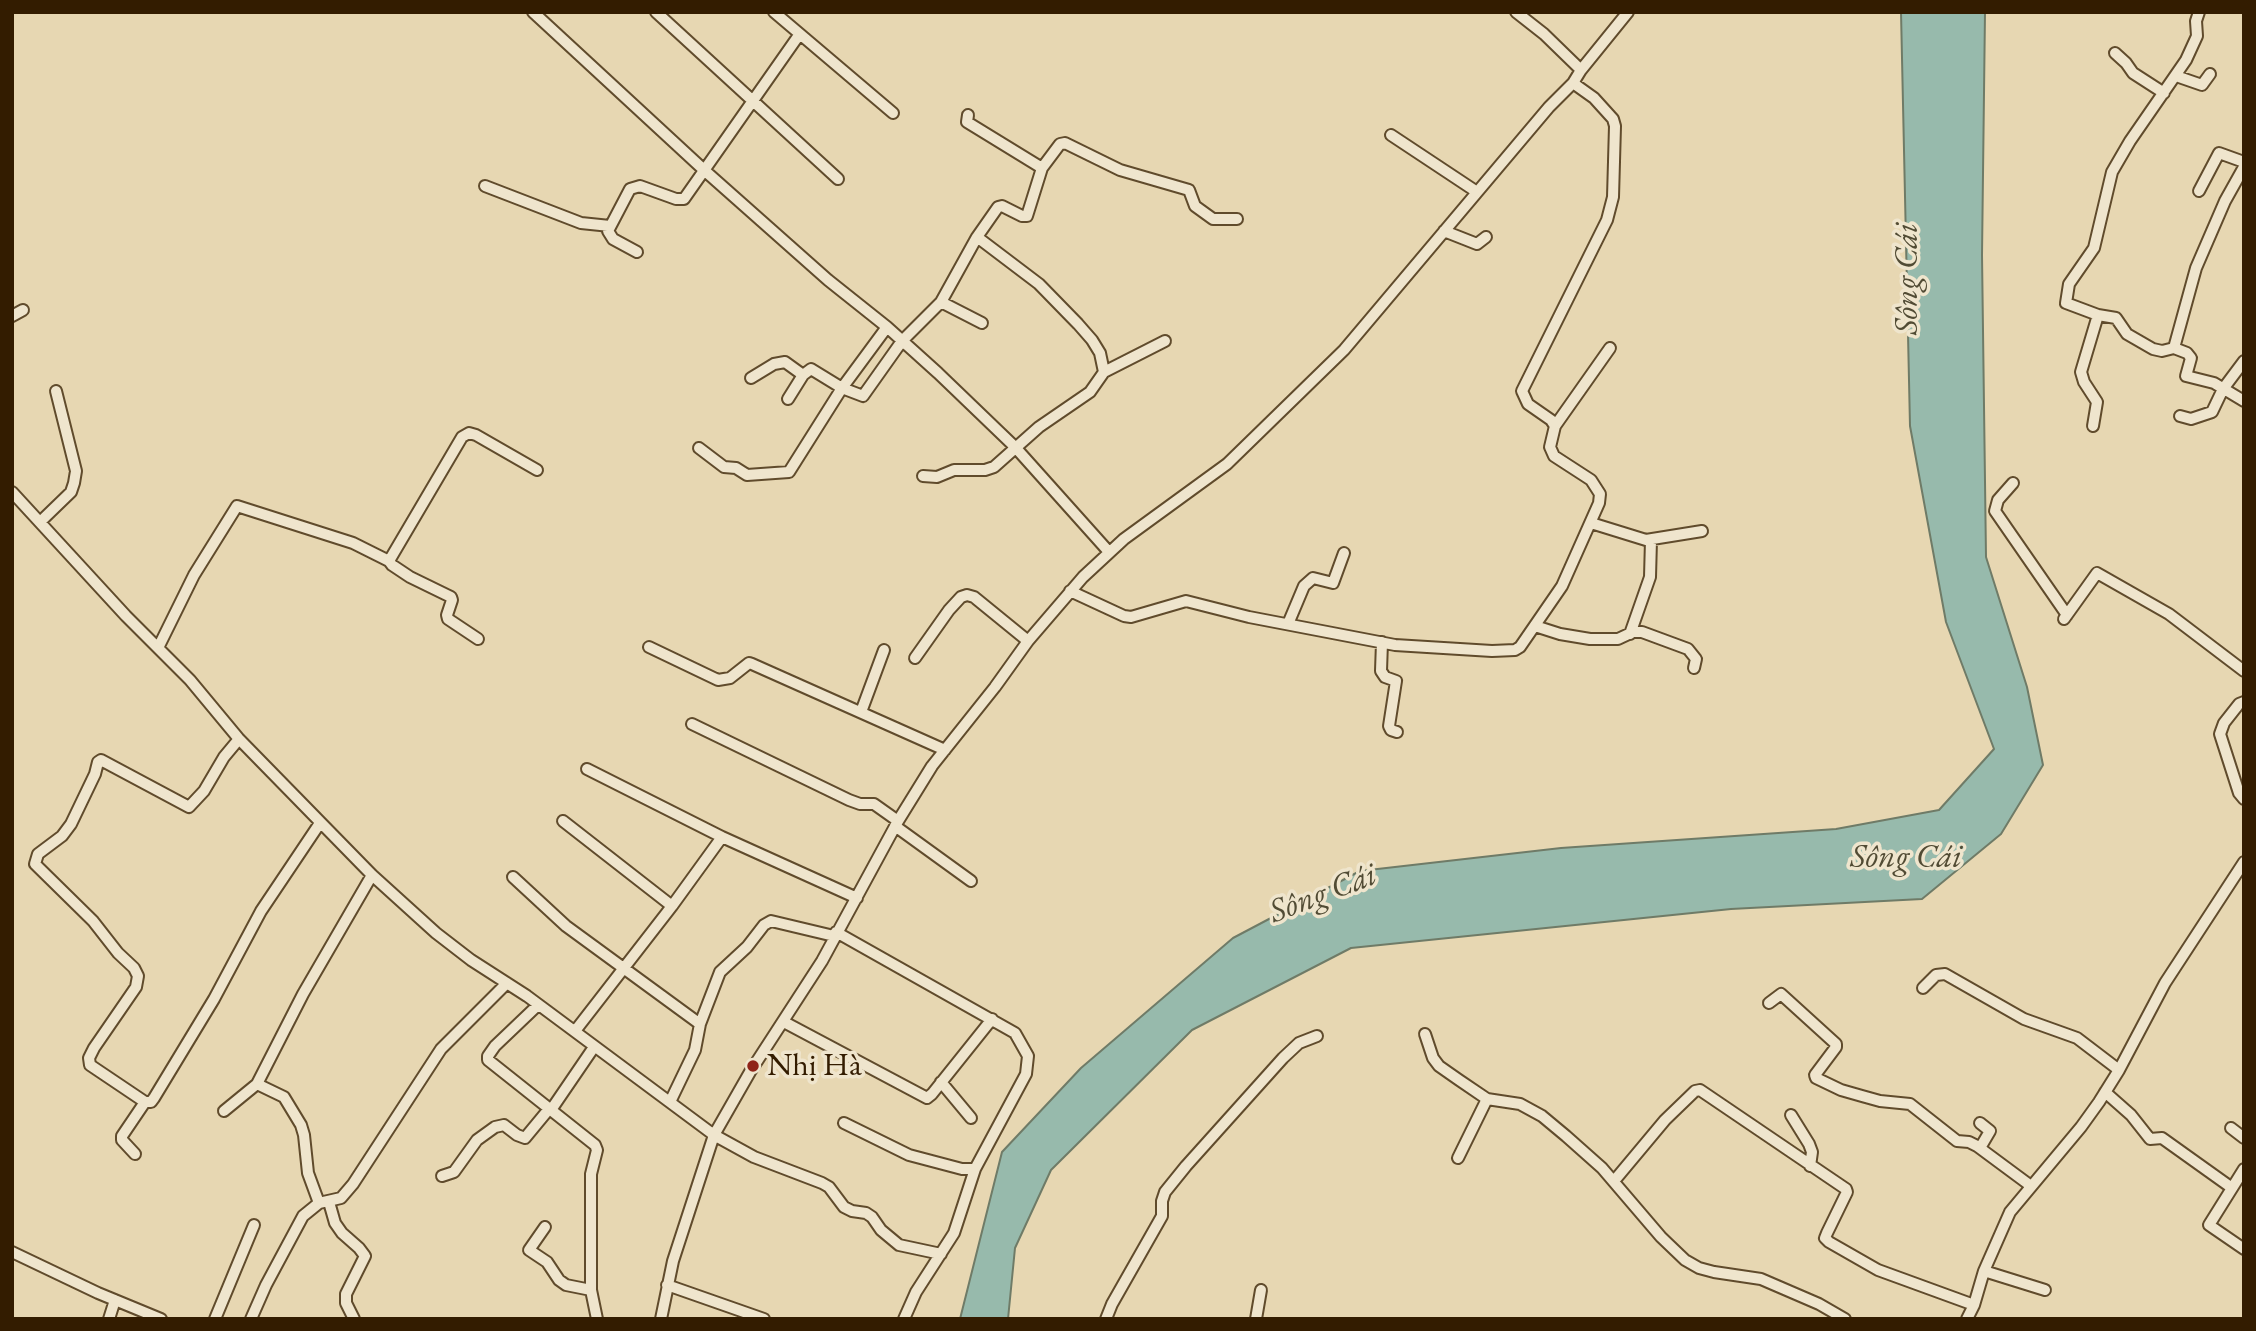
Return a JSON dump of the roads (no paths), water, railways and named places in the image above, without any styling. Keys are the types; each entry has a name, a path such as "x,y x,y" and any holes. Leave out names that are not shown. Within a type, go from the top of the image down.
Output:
{"street":[{"path":"533,12 704,170 828,280 887,327 1016,447 1109,552"},
{"path":"656,12 838,179"},
{"path":"774,12 893,113"},
{"path":"1516,12 1544,34 1581,70"},
{"path":"662,1319 667,1285 714,1135 750,1072 822,961 932,766 1070,591 1109,552 1227,464 1344,350 1549,107 1573,83 1628,12"},
{"path":"2199,12 2193,47 2112,172 2094,248 2073,277 2066,303 2098,315 2116,318 2127,334 2153,349 2162,351 2174,348 2190,356 2186,374 2188,377 2214,383 2244,401"},
{"path":"637,252 610,237 610,226 630,189 640,186 681,200 799,35"},
{"path":"2115,53 2133,73 2164,93"},
{"path":"2176,76 2202,85 2210,74"},
{"path":"1555,426 1552,420 1528,404 1522,391 1607,220 1615,178 1613,119 1594,98 1573,83"},
{"path":"968,115 967,122 990,139 1042,168"},
{"path":"1391,135 1477,192"},
{"path":"788,399 807,370 815,370 842,388 863,396 902,341 941,302 977,237 1000,206 1027,216 1042,168 1060,144 1120,170 1189,190 1195,206 1213,219 1237,219"},
{"path":"2174,348 2196,268 2244,165 2219,153 2199,191"},
{"path":"485,186 581,223 610,226"},
{"path":"1444,231 1477,244 1486,237"},
{"path":"977,237 1039,284 1078,324 1096,347 1104,372"},
{"path":"941,302 982,323"},
{"path":"12,316 23,310"},
{"path":"2093,426 2096,398 2084,382 2081,372 2098,315"},
{"path":"699,448 724,467 736,468 747,475 789,472 842,388 887,327"},
{"path":"923,475 937,477 965,468 990,469 1039,427 1090,392 1104,372 1165,341"},
{"path":"1070,591 1131,617 1186,601 1395,645 1515,650 1562,586 1599,503 1600,494 1587,476 1554,456 1550,447 1555,426 1610,348"},
{"path":"2180,416 2192,419 2209,414 2223,388 2244,361"},
{"path":"751,378 774,364 785,362 803,376"},
{"path":"40,522 71,492 74,483 75,471 56,391"},
{"path":"389,561 462,437 469,433 476,435 537,470"},
{"path":"2013,483 1998,500 1995,511 2066,617 2097,573 2169,614 2244,671"},
{"path":"12,492 126,617 190,680 239,739 372,875 436,933 575,1031 714,1135 754,1157 829,1187 844,1207 866,1213 899,1245 941,1254"},
{"path":"158,648 194,575 237,506 353,543 389,561 410,577 451,597 448,620 478,639"},
{"path":"1591,523 1638,539 1651,540 1702,531"},
{"path":"1630,634 1650,577 1651,540"},
{"path":"1288,624 1304,586 1313,578 1333,583 1344,553"},
{"path":"915,658 949,610 961,597 967,595 974,597 1028,641"},
{"path":"1535,626 1590,639 1618,639 1642,632 1686,648 1696,659 1694,668"},
{"path":"1382,642 1381,671 1385,677 1396,681 1389,726 1397,732"},
{"path":"649,647 718,681 730,678 749,663 752,664 945,750"},
{"path":"861,712 884,650"},
{"path":"2244,702 2239,704 2224,723 2220,734 2239,793 2244,799"},
{"path":"692,724 849,800 860,804 874,804 971,881"},
{"path":"239,739 223,757 204,791 189,807 102,760 98,762 71,824 62,836 38,854 35,860 35,864 93,921 138,976 136,987 94,1048 89,1063 111,1081 145,1102 151,1102 214,999 261,911 320,822"},
{"path":"587,769 722,836 858,898"},
{"path":"563,821 671,906"},
{"path":"575,1031 722,836"},
{"path":"1967,1319 2005,1221 2081,1127 2105,1092 2165,983 2244,863"},
{"path":"224,1111 257,1084 309,983 372,875"},
{"path":"513,877 566,926 700,1024"},
{"path":"670,1102 695,1050 700,1024 720,972 747,947 764,925 771,921 835,934 1015,1033 1028,1056 1026,1074 975,1169 954,1233 916,1292 904,1319"},
{"path":"1923,988 1936,975 1945,974 2024,1019 2077,1038 2119,1070"},
{"path":"251,1319 299,1222 309,1210 341,1198 442,1049 507,983"},
{"path":"1769,1003 1781,994 1836,1044 1815,1075 1816,1078 1880,1101 1910,1104 1957,1142 1969,1142 1980,1148 2031,1186"},
{"path":"538,1005 495,1046 488,1060 591,1141 597,1150 591,1174 591,1290 597,1319"},
{"path":"784,1023 927,1098 992,1019"},
{"path":"1425,1034 1433,1058 1439,1066 1487,1099 1520,1104 1542,1116 1614,1181 1661,1237 1685,1260 1714,1272 1761,1279 1819,1304 1845,1319"},
{"path":"1106,1319 1162,1216 1165,1192 1283,1059 1299,1044 1317,1036"},
{"path":"442,1176 454,1172 477,1140 495,1127 504,1125 522,1139 525,1138 550,1109 593,1047"},
{"path":"941,1082 971,1118"},
{"path":"257,1084 286,1100 301,1125 308,1174 335,1223 365,1256 346,1294 346,1303 354,1319"},
{"path":"1614,1181 1665,1120 1695,1091 1700,1090 1847,1191 1825,1238 1829,1242 1878,1270 1973,1305"},
{"path":"2105,1092 2131,1115 2150,1139 2162,1138 2232,1188"},
{"path":"1458,1158 1487,1099"},
{"path":"135,1154 122,1140 122,1136 145,1102"},
{"path":"1791,1115 1812,1152 1810,1166"},
{"path":"844,1123 909,1155 962,1169 975,1169"},
{"path":"1980,1123 1990,1131 1980,1148"},
{"path":"2231,1128 2244,1138"},
{"path":"2244,1168 2209,1225 2244,1249"},
{"path":"215,1319 254,1225"},
{"path":"544,1227 529,1250 547,1262 566,1285 591,1290"},
{"path":"12,1252 161,1319"},
{"path":"1984,1271 2045,1290"},
{"path":"667,1285 762,1318"},
{"path":"1256,1319 1261,1290"},
{"path":"109,1319 115,1300"}],"water":[{"name":"Sông Cái","path":"1901,12 1985,12 1982,255 1986,557 2027,687 2043,765 2001,834 1922,899 1731,909 1351,948 1192,1030 1051,1170 1015,1248 1008,1319 960,1319 1002,1152 1081,1068 1233,938 1360,871 1561,848 1836,829 1939,810 1994,749 1946,622 1910,426"}],"place":[{"name":"Nhị Hà","path":"753,1066"}]}
